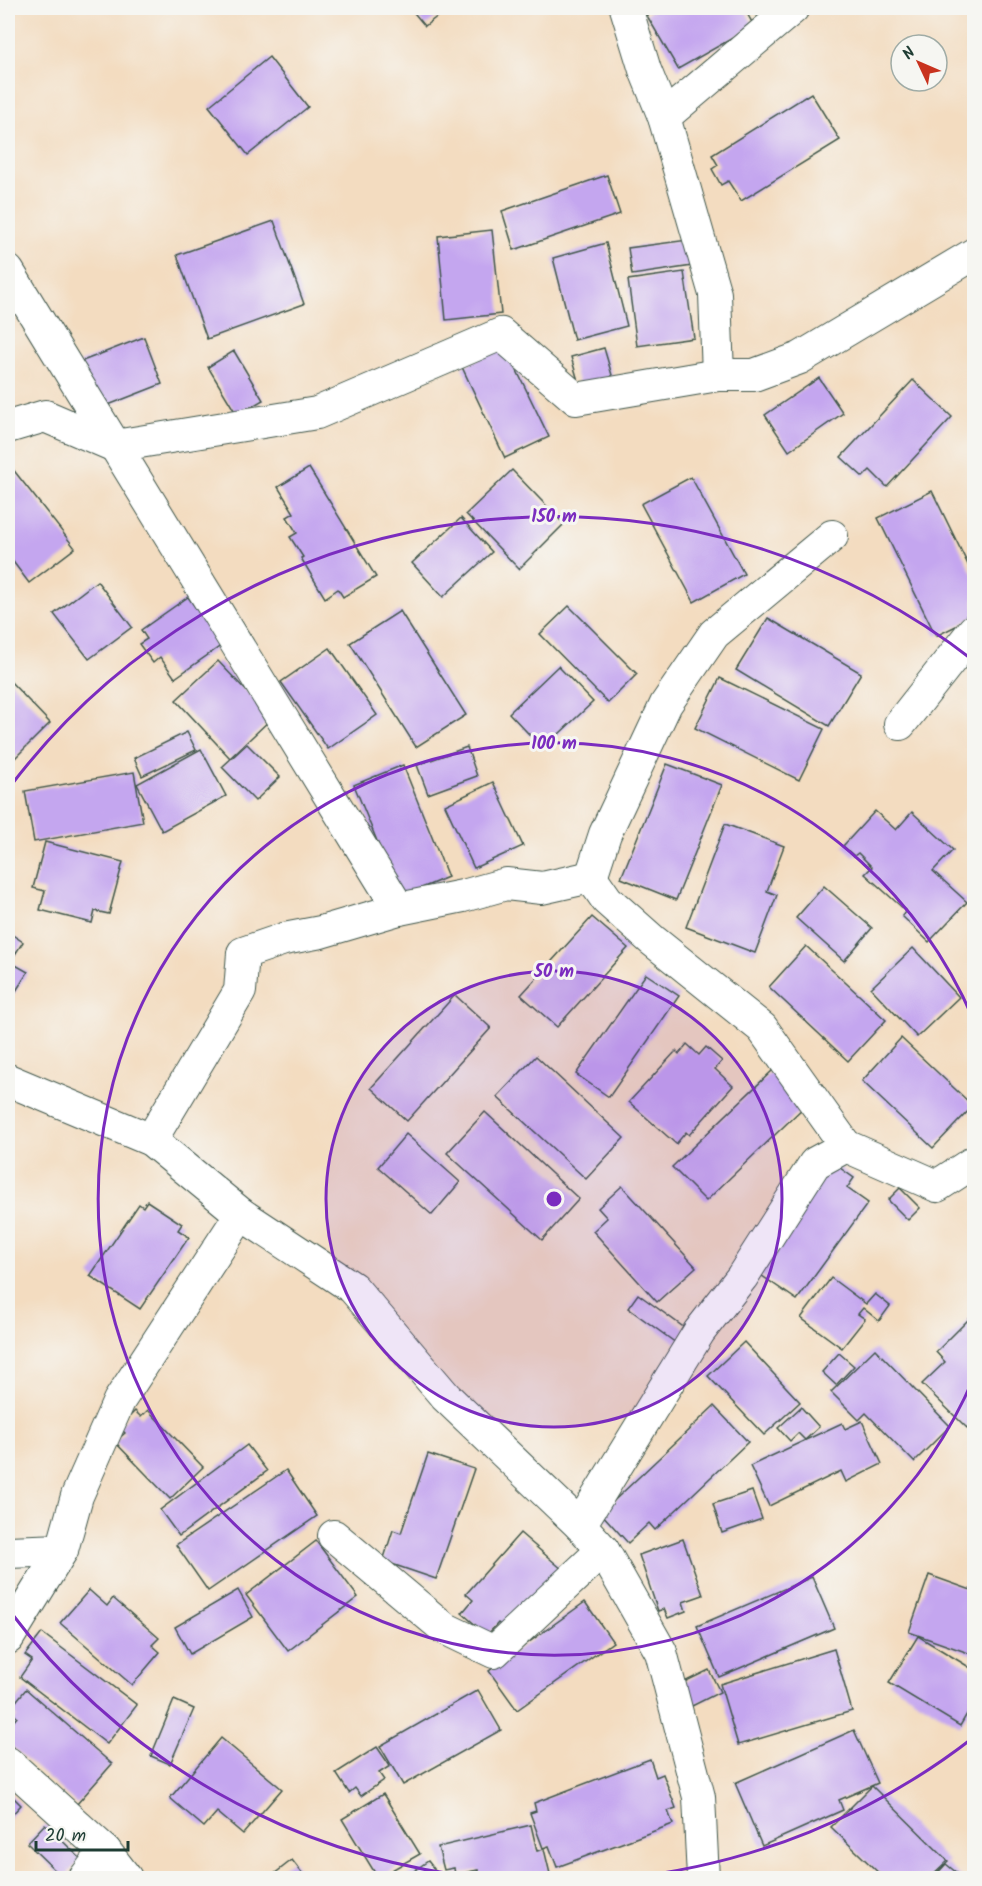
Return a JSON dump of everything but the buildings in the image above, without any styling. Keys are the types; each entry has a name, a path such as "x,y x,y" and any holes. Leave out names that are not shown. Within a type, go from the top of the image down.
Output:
{"street":[{"path":"626,8 645,70 664,117 715,294 718,375"},
{"path":"664,117 793,8"},
{"path":"8,427 45,416 115,446 317,413 501,334 576,399 718,375 754,375 800,358 975,254"},
{"path":"8,271 399,909"},
{"path":"591,877 604,834 666,704 714,634 832,536"},
{"path":"900,724 975,630"},
{"path":"151,1140 240,991 243,953 284,939 321,932 399,909 463,896 506,884 542,888 591,877"},
{"path":"591,877 607,900 644,933 762,1028 846,1146 937,1186 975,1162"},
{"path":"8,1080 151,1140 241,1214 353,1288 446,1397 580,1525 603,1550 661,1653 699,1797 703,1878"},
{"path":"580,1525 699,1332 742,1277 815,1163 846,1146"},
{"path":"8,1638 62,1550 77,1496 119,1401 241,1214"},
{"path":"334,1536 444,1628 494,1652 603,1550"},
{"path":"8,1552 62,1550"},
{"path":"8,1763 105,1851 126,1878"},
{"path":"85,1878 105,1851"}]}
